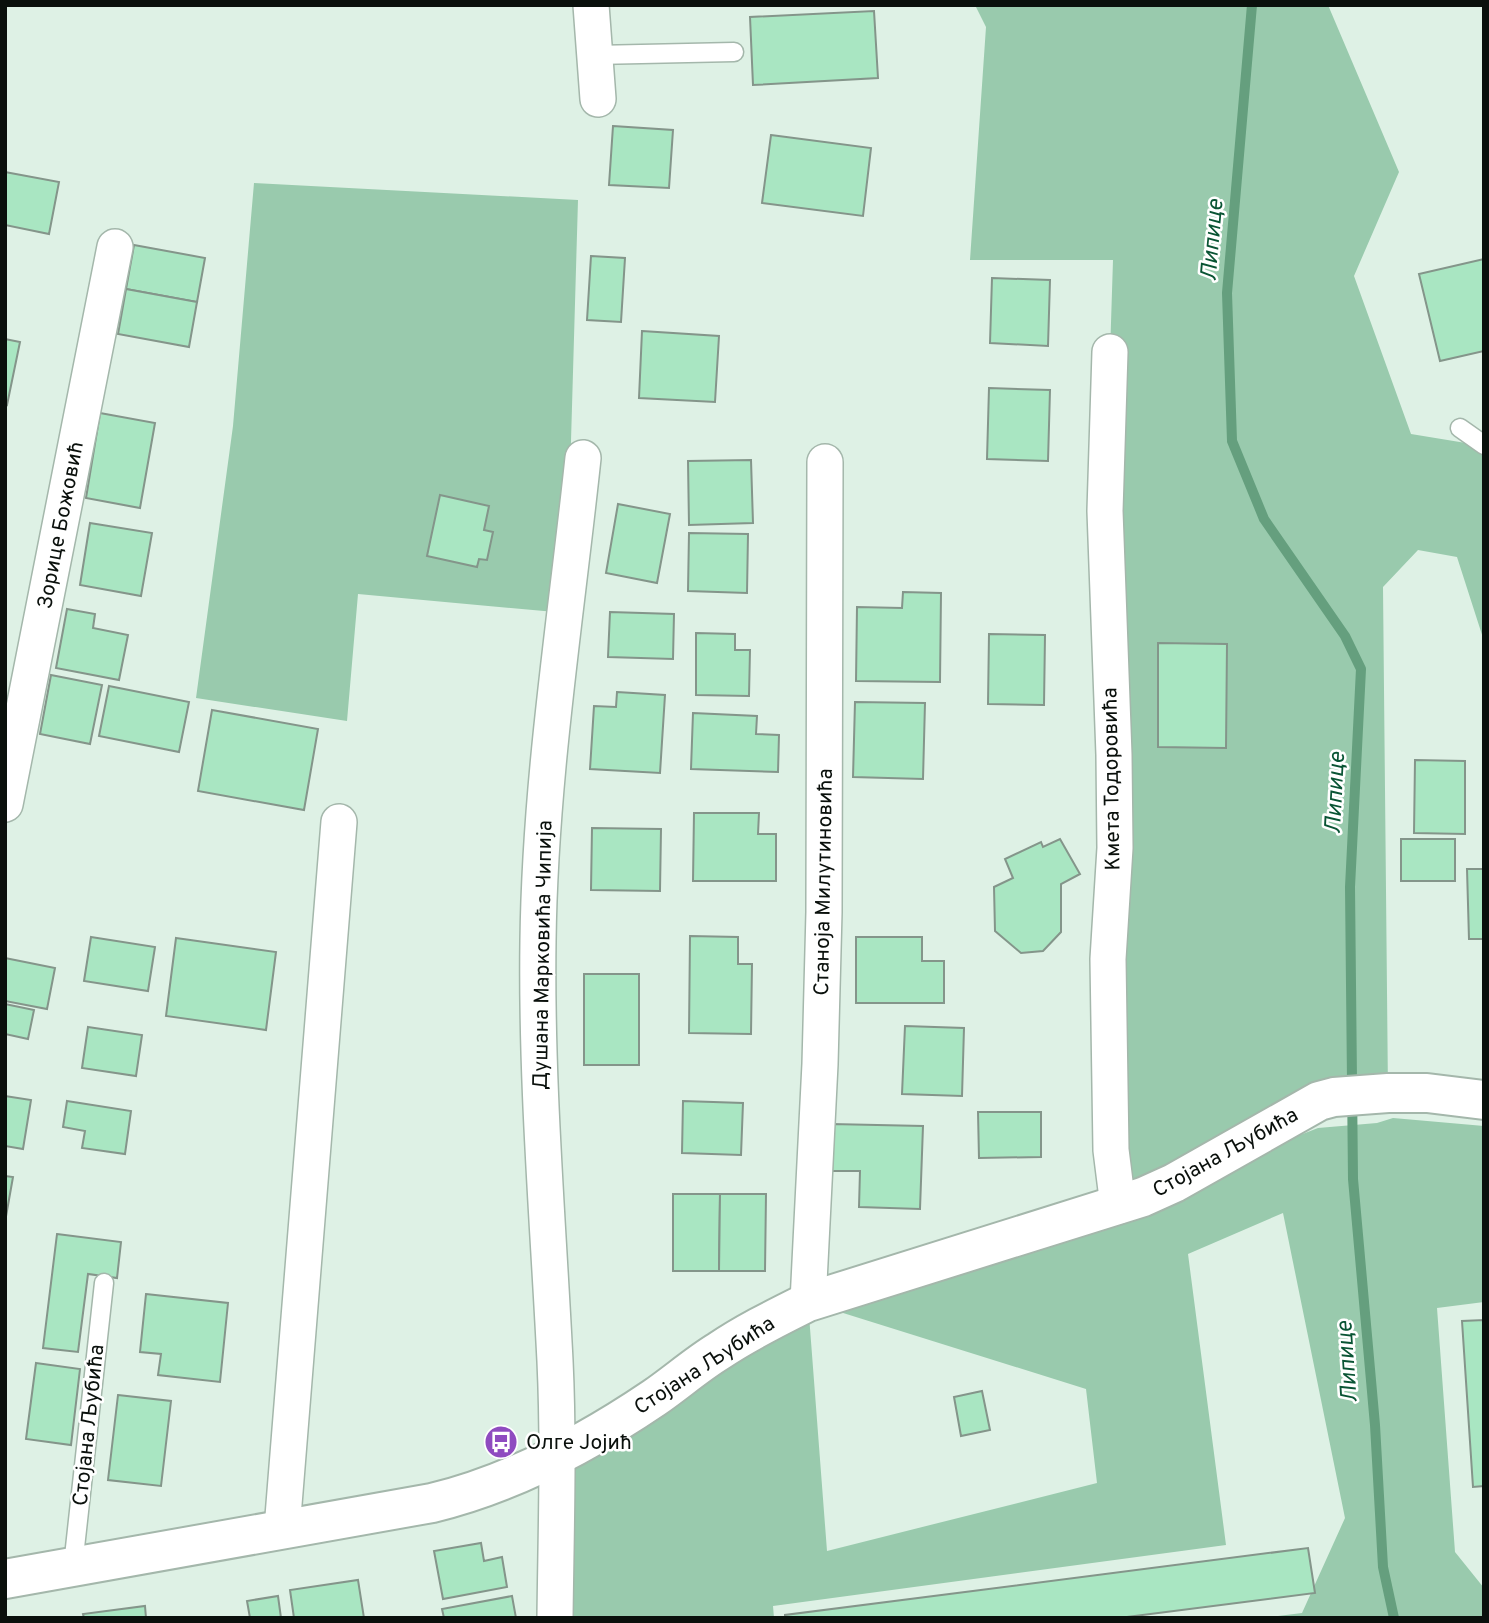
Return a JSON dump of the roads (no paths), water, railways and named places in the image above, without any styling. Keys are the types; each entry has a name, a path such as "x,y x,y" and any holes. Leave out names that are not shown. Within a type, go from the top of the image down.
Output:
{"street":[{"path":"591,5 597,99"},
{"name":"Зорице Божовић","path":"5,804 115,247"},
{"name":"Кмета Тодоровића","path":"1110,352 1105,511 1115,848 1108,959 1111,1150 1118,1206"},
{"name":"Душана Марковића Чипија","path":"557,1454 555,1361 538,1062 538,940 547,774 583,458"},
{"name":"Станоја Милутиновића","path":"808,1302 820,1064 824,912 825,462"},
{"path":"282,1529 339,822"},
{"name":"Стојана Љубића","path":"5,1579 432,1503 471,1493 507,1480 597,1433 651,1400 717,1352 808,1302 1118,1206 1174,1183 1312,1103 1334,1097 1427,1093 1484,1100"},
{"path":"555,1618 557,1454"}],"lane":[{"path":"595,55 734,52"},
{"path":"1460,428 1484,445"},
{"name":"Стојана Љубића","path":"73,1566 104,1283"}],"waterway":[{"name":"Липице","path":"1252,5 1227,293 1232,441 1264,519 1345,636 1361,669 1350,887 1353,1179 1375,1425 1383,1567 1394,1618"}],"place":[{"name":"Олге Јојић","path":"501,1442"}]}
